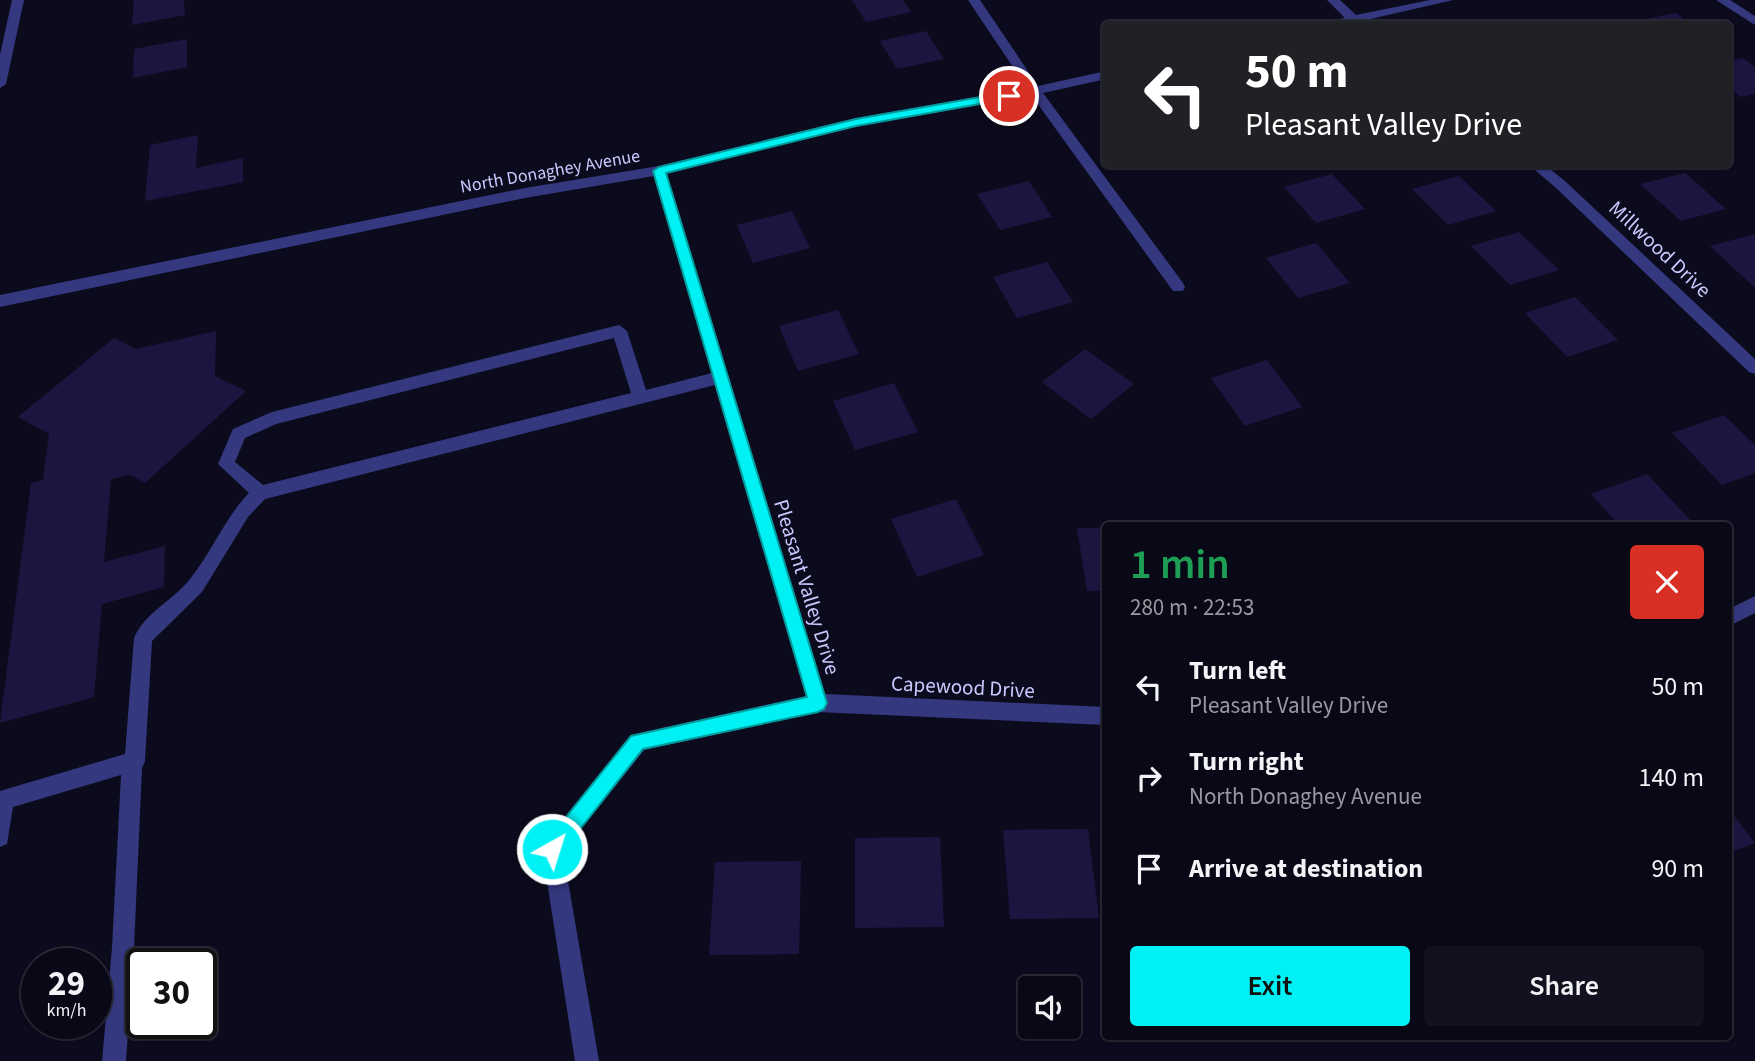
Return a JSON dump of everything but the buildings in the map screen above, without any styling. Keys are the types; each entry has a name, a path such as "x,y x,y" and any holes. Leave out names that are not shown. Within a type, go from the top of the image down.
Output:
{"street":[{"path":"0,84 4,48 18,0"},
{"path":"974,0 1035,91 1178,287"},
{"path":"1333,0 1354,21"},
{"path":"1359,21 1447,0"},
{"path":"1722,0 1755,21"},
{"name":"North Donaghey Avenue","path":"0,301 525,193 659,171 856,122 1035,91 1102,76"},
{"name":"Millwood Drive","path":"1539,168 1561,185 1755,368"},
{"name":"Pleasant Valley Drive","path":"587,1061 552,849 638,742 818,703 659,171"},
{"path":"260,493 226,464 239,434 272,418 619,331 640,397"},
{"path":"0,837 2,801 135,761 143,638 152,626 197,586 242,512 260,493 721,377"},
{"path":"1732,616 1755,604"},
{"name":"Capewood Drive","path":"818,703 1102,716"},
{"path":"114,1061 123,948 132,762"}],"route":[{"path":"552,849 638,742 818,703 659,171 856,122 1009,96"}]}
